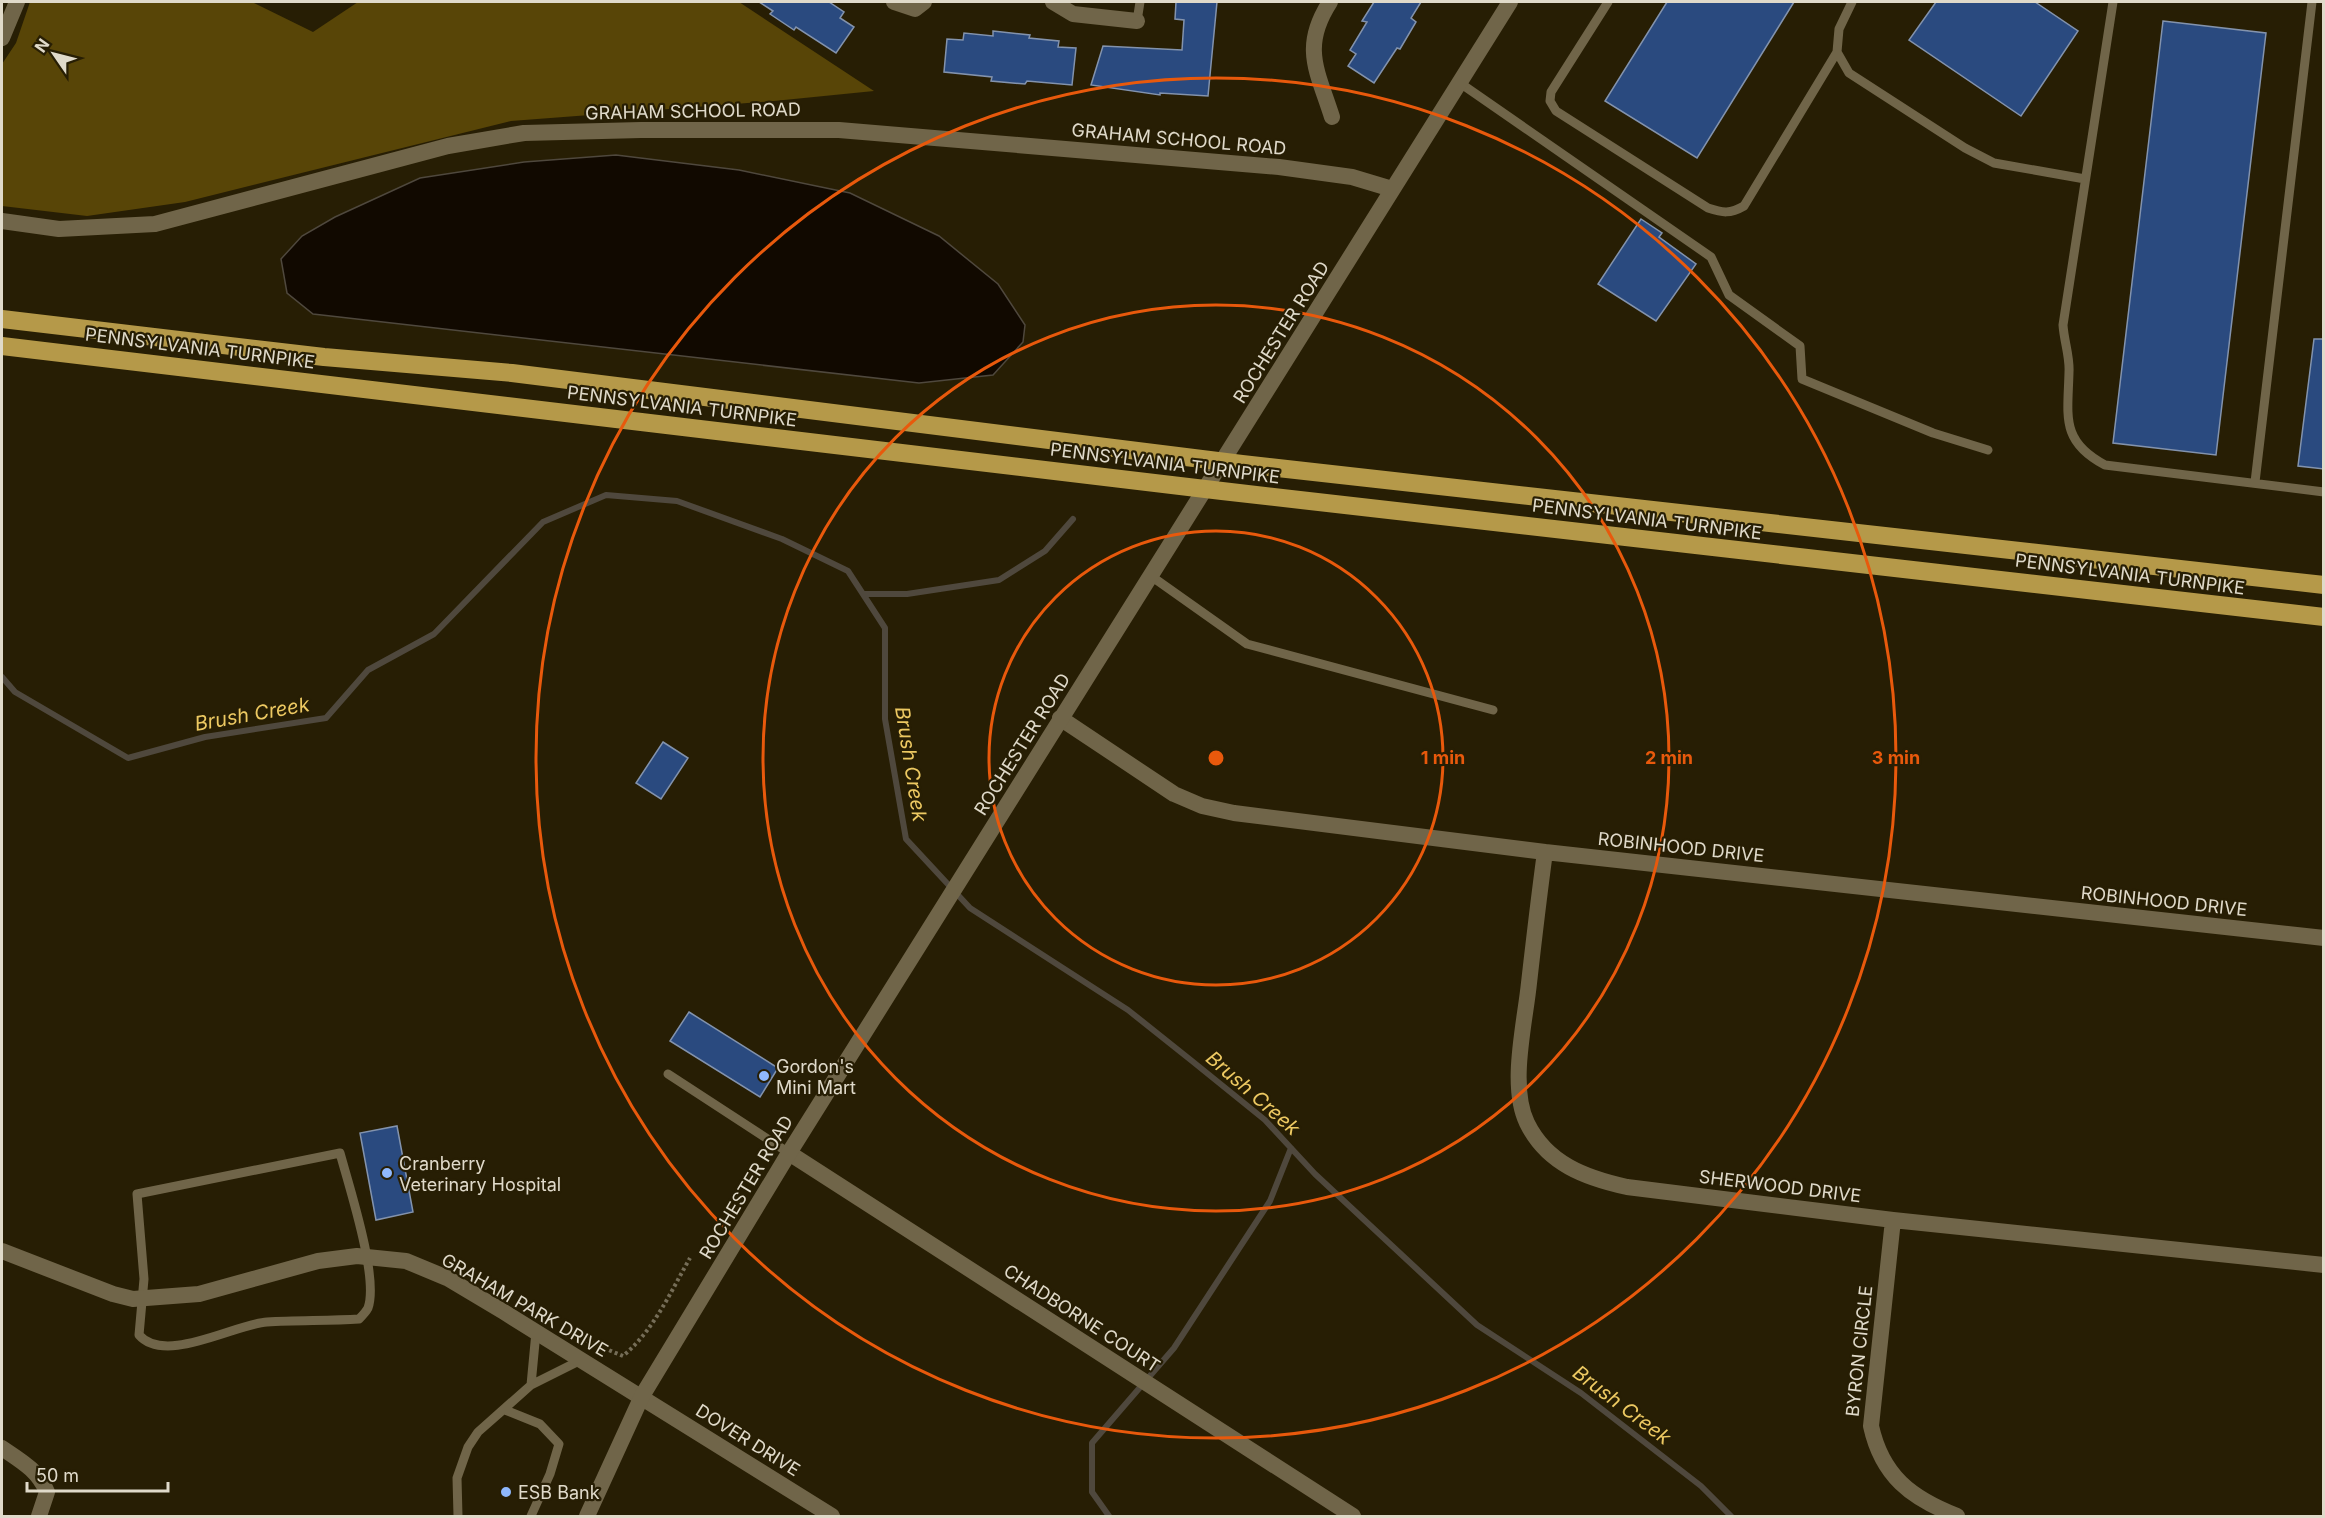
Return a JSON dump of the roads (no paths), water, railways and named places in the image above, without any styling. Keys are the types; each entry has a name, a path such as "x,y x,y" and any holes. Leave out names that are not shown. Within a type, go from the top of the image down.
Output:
{"highway":[{"name":"PENNSYLVANIA TURNPIKE","path":"2,319 312,355 512,373 1242,464 2324,585"},
{"name":"PENNSYLVANIA TURNPIKE","path":"2,346 1222,491 2324,617"}],"street":[{"path":"2,38 17,2"},
{"path":"894,2 919,5"},
{"path":"1053,2 1073,14 1137,21"},
{"path":"1330,2 1312,38 1317,70 1332,117"},
{"name":"ROCHESTER ROAD","path":"587,1516 642,1396 789,1153 1510,2"},
{"name":"GRAHAM SCHOOL ROAD","path":"2,221 59,229 155,224 448,146 524,133 640,130 839,130 1279,167 1352,177 1392,189"},
{"name":"ROBINHOOD DRIVE","path":"1060,718 1174,794 1202,806 1234,813 1545,852 2324,938"},
{"name":"SHERWOOD DRIVE","path":"1545,852 1519,1075 1526,1122 1554,1158 1576,1172 1598,1181 1627,1187 1893,1220 2324,1265"},
{"name":"CHADBORNE COURT","path":"789,1153 1353,1516"},
{"name":"BYRON CIRCLE","path":"1893,1220 1870,1426 1875,1447 1884,1465 1896,1479 1931,1506 1957,1516"},
{"name":"GRAHAM PARK DRIVE","path":"2,1251 113,1294 144,1299 199,1294 318,1261 366,1256 406,1262 447,1278 642,1396"},
{"name":"DOVER DRIVE","path":"642,1396 832,1516"},
{"path":"2,1448 29,1466 41,1478 47,1492 39,1516"}],"lane":[{"path":"1137,21 1140,2"},
{"path":"1608,2 1551,92 1550,101 1556,111 1708,208 1723,213 1733,212 1744,206 1837,52 1839,29 1852,2"},
{"path":"2113,2 2063,325 2069,370 2066,406 2073,436 2085,455 2104,465 2324,492"},
{"path":"2255,482 2312,2"},
{"path":"1837,52 1849,73 1994,164 2085,179"},
{"path":"1460,83 1711,257 1729,295 1800,346 1802,379 1933,434 1988,450"},
{"path":"1151,576 1246,644 1493,710"},
{"path":"668,1074 789,1153"},
{"path":"340,1153 366,1256 370,1293 368,1310 359,1319 264,1322 187,1344 162,1344 145,1341 139,1335 144,1299 137,1194 340,1153"},
{"path":"531,1385 536,1332"},
{"path":"458,1516 457,1478 468,1447 478,1432 506,1410 531,1385 581,1359"},
{"path":"506,1410 540,1424 559,1444 550,1474 531,1516"}],"waterway":[{"name":"Brush Creek","path":"2,677 15,692 128,758 205,737 326,718 368,670 434,634 543,522 606,495 677,501 782,539 848,571 885,628 885,719 906,839 970,908 1128,1010 1192,1061 1265,1120 1315,1174 1477,1325 1581,1393 1701,1486 1731,1516"},
{"path":"863,594 907,594 999,580 1045,551 1073,519"},
{"path":"1109,1516 1092,1492 1092,1443 1174,1348 1270,1201 1291,1148"}],"place":[{"name":"Gordon's Mini Mart","path":"764,1076"},
{"name":"Cranberry Veterinary Hospital","path":"387,1173"},
{"name":"ESB Bank","path":"506,1492"}]}
